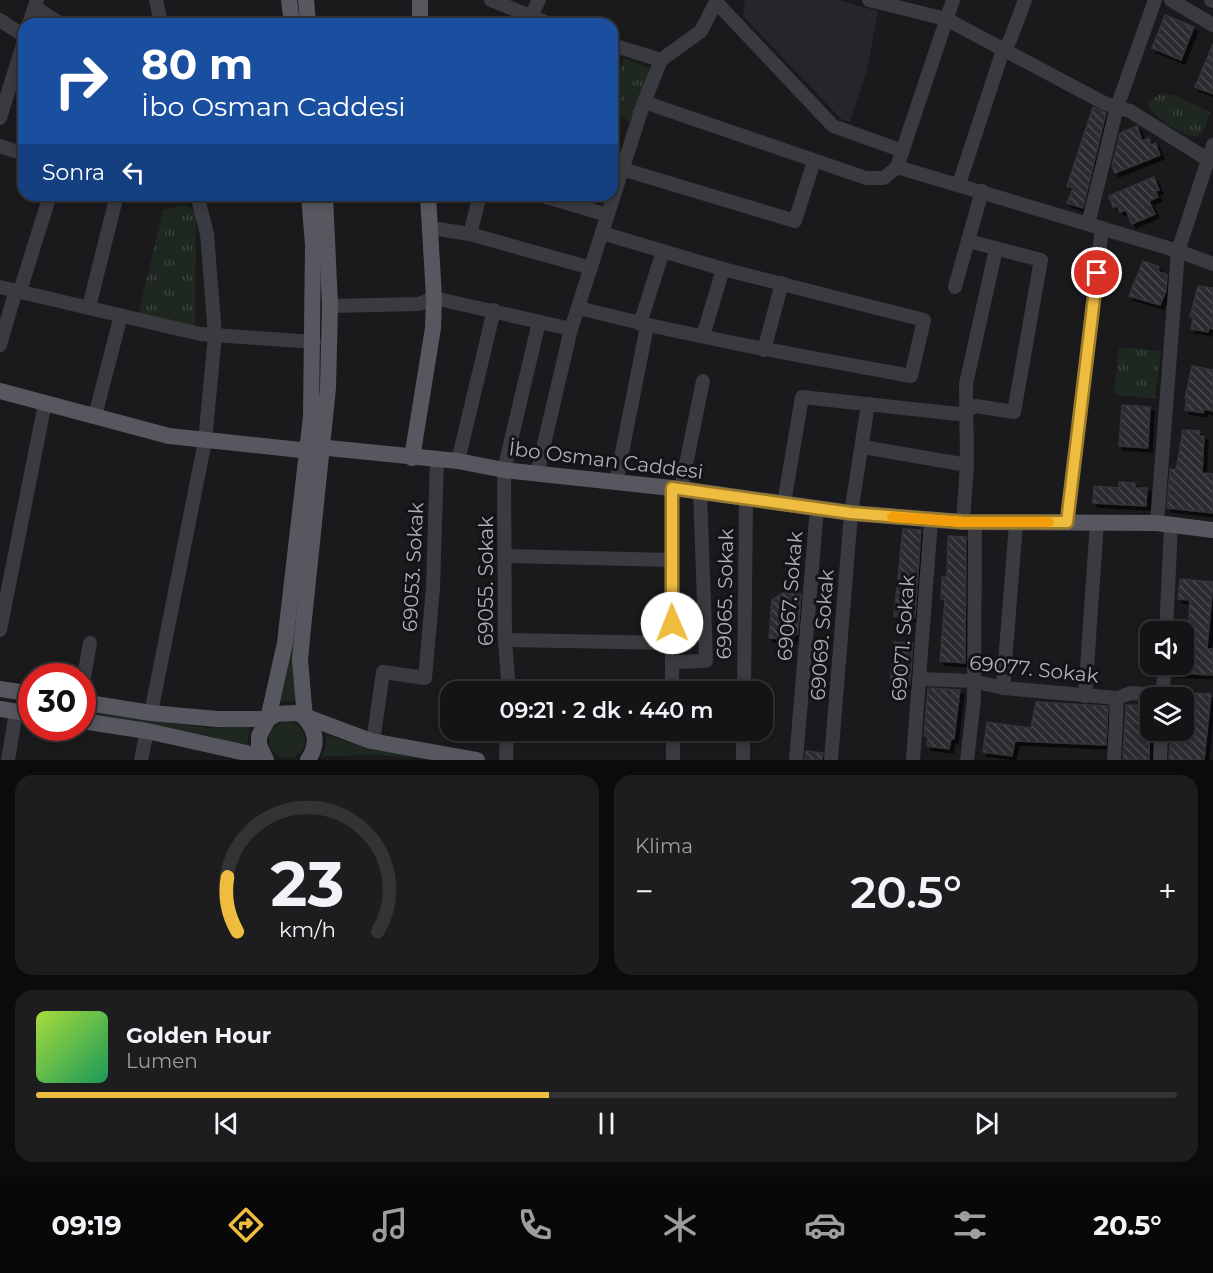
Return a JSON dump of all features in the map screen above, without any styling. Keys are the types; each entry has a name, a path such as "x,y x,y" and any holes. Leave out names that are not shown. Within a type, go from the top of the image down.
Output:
{"main road":[{"path":"289,0 291,18"},
{"path":"306,0 308,18"},
{"path":"420,0 420,18"},
{"path":"265,759 259,745 259,736 268,719 285,643 316,447 313,245 309,201"},
{"path":"308,760 315,745 315,735 305,718 300,660 316,447 330,306 325,201"},
{"path":"412,458 433,328 434,298 429,201"},
{"name":"İbo Osman Caddesi","path":"0,391 169,435 205,441 301,450 316,447 458,461 504,470 676,488 851,513 969,523 1096,522 1164,524 1213,530"},
{"path":"0,689 18,692"},
{"path":"96,704 151,713 216,718 268,719 286,712 373,742 477,760"},
{"path":"96,723 147,731 265,759"}],"street":[{"path":"156,0 160,18"},
{"path":"491,0 533,18"},
{"path":"530,17 539,0"},
{"path":"868,0 946,19 1003,50 1117,107 1130,111 1207,159"},
{"path":"644,102 866,178 884,178 897,166 903,151 953,0"},
{"path":"959,184 1003,50 1010,40 1025,0"},
{"path":"1088,224 1117,107 1155,0"},
{"path":"1171,0 1213,25"},
{"path":"618,181 644,102 661,60 701,31 717,1 833,126 903,151"},
{"path":"36,4 54,18"},
{"path":"0,20 18,32"},
{"path":"618,47 661,60"},
{"path":"0,118 5,83 18,54"},
{"path":"1166,621 1164,524 1178,251 1213,145"},
{"path":"0,146 18,152"},
{"path":"622,169 795,221 814,160"},
{"path":"897,166 1178,251 1213,264"},
{"path":"955,287 981,191"},
{"path":"0,345 48,201"},
{"path":"88,307 115,201"},
{"path":"151,713 205,441 215,335 207,234 199,201"},
{"path":"470,234 478,201"},
{"path":"567,201 607,215"},
{"path":"537,474 571,329 612,201"},
{"path":"431,228 470,234 591,268"},
{"path":"1067,522 1102,228"},
{"path":"579,308 644,325 764,350 911,376 924,321 723,269 602,233"},
{"path":"784,503 802,397 959,414 976,406 1014,412 1041,260 968,241"},
{"path":"967,760 973,681 966,384 996,249"},
{"path":"616,483 644,325 663,251"},
{"path":"703,336 723,269"},
{"path":"764,350 782,283"},
{"path":"0,287 215,335 314,342"},
{"path":"330,306 419,304 434,298 571,329"},
{"path":"458,461 494,310"},
{"path":"95,416 122,315"},
{"name":"69055. Sokak","path":"508,681 505,640 504,470 539,322"},
{"path":"672,681 671,560 676,488 703,381"},
{"path":"0,630 45,403"},
{"name":"69069. Sokak","path":"831,760 851,513 868,404"},
{"path":"863,447 967,465"},
{"name":"69053. Sokak","path":"373,742 382,672 425,678 433,588 437,459"},
{"path":"672,662 705,661 700,491"},
{"name":"69065. Sokak","path":"744,681 746,498"},
{"name":"69067. Sokak","path":"796,760 817,508"},
{"name":"69071. Sokak","path":"913,760 931,520"},
{"path":"1085,696 1096,522"},
{"path":"1003,688 1016,523"},
{"path":"506,556 671,560"},
{"path":"505,640 672,644"},
{"path":"86,663 90,643"},
{"name":"69077. Sokak","path":"920,679 973,681 1003,688 1117,698 1114,760"},
{"path":"1117,698 1131,693 1140,694"},
{"path":"8,760 16,711"},
{"path":"141,760 147,731"},
{"path":"506,760 507,741"},
{"path":"673,741 673,760"},
{"path":"743,741 743,760"},
{"path":"1160,760 1161,741"}],"shaded area":[{"path":"745,0 838,0 878,11 867,70 850,122 841,119 743,16"}],"green space":[{"path":"624,58 655,71 634,123 618,117 618,75"},
{"path":"1161,93 1177,96 1210,112 1205,128 1198,137 1162,121 1151,110 1147,104"},
{"path":"182,205 191,208 196,216 195,327 138,315 163,210"},
{"path":"1119,347 1161,351 1155,399 1114,394"},
{"path":"313,465 295,701 280,702"},
{"path":"96,713 209,728 249,725 248,747 209,736 96,716"},
{"path":"287,722 300,727 305,740 300,753 287,758 274,753 269,740 274,727"},
{"path":"326,735 377,750 439,760 376,755 322,756 326,747"}],"building":[{"path":"1165,15 1194,27 1181,60 1152,48"},
{"path":"1213,44 1213,94 1195,87"},
{"path":"1093,107 1106,113 1083,208 1067,203 1073,188 1067,186"},
{"path":"1137,126 1142,141 1149,138 1151,145 1155,143 1160,155 1115,173 1112,166 1120,133"},
{"path":"1154,177 1159,190 1155,191 1158,197 1149,201 1155,214 1132,224 1126,210 1120,212 1117,206 1113,207 1109,196"},
{"path":"1143,261 1159,267 1158,271 1167,275 1166,291 1160,305 1129,296"},
{"path":"1198,286 1213,288 1213,329 1209,328 1208,332 1191,329 1193,317 1190,317"},
{"path":"1192,366 1213,370 1213,411 1204,409 1203,413 1185,410 1187,398 1185,398"},
{"path":"1122,405 1150,407 1148,448 1119,446"},
{"path":"1183,430 1200,431 1199,436 1204,436 1202,473 1213,474 1213,513 1167,508 1170,469 1176,470"},
{"path":"1119,482 1135,483 1135,488 1147,488 1146,506 1093,503 1094,486 1119,488"},
{"path":"903,529 921,530 915,618 894,616"},
{"path":"948,536 966,537 965,663 940,661 945,599 941,599 942,577 947,577"},
{"path":"1180,579 1213,582 1207,649 1213,649 1213,675 1194,674 1194,621 1189,621 1190,600 1178,599"},
{"path":"782,593 801,594 798,633 790,639 769,638 772,600"},
{"path":"894,642 913,643 910,685 890,683"},
{"path":"928,688 960,690 954,739 951,739 949,749 927,746 928,737 924,736"},
{"path":"1194,693 1211,694 1204,760 1169,760 1170,741 1194,741"},
{"path":"1036,702 1108,706 1106,745 1015,741 1012,756 983,752 987,722 1031,728"},
{"path":"1126,705 1140,706 1140,741 1149,741 1149,760 1123,760"},
{"path":"806,751 823,753 822,760 805,760"}],"slow traffic":[{"path":"892,517 963,522 1049,522"}],"route":[{"path":"672,623 672,488 851,513 963,522 1067,522 1097,273"}]}
